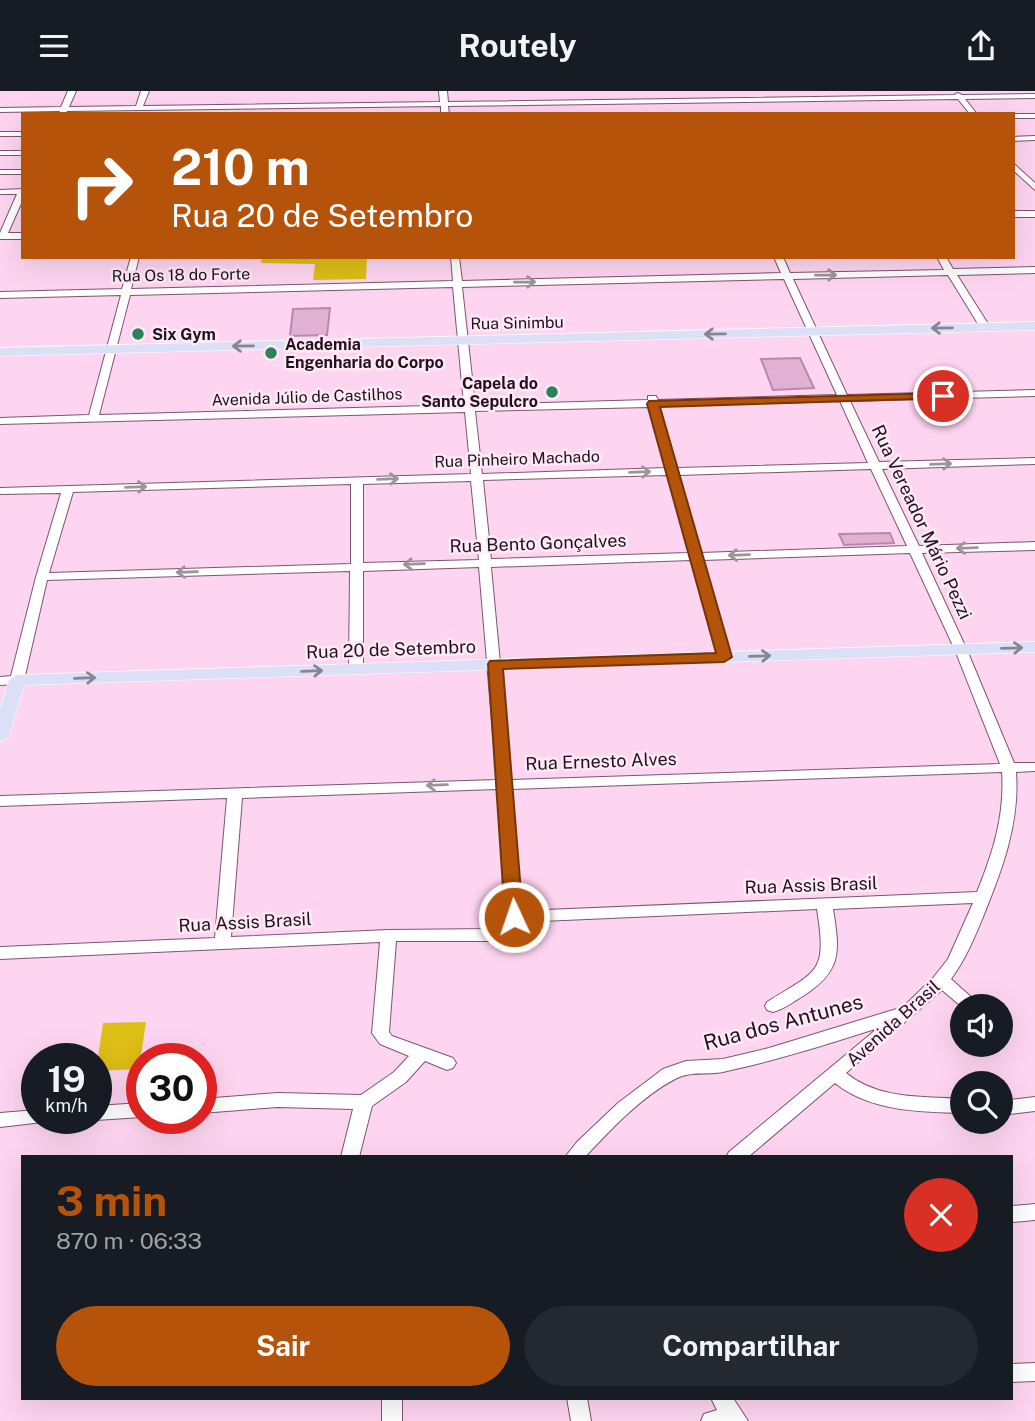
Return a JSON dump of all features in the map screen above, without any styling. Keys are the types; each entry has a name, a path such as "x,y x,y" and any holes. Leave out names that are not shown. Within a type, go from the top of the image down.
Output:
{"main road":[{"name":"Rua Sinimbu","path":"0,352 1035,326"},
{"name":"Rua 20 de Setembro","path":"8,681 356,669 495,660 516,664 1035,647"},
{"path":"0,737 8,681"}],"street":[{"path":"63,111 72,91"},
{"path":"139,108 145,91"},
{"path":"295,110 297,91"},
{"path":"443,91 445,112"},
{"path":"833,91 847,112"},
{"path":"0,110 295,110 703,95 838,99 961,95 1035,96"},
{"path":"703,95 708,112"},
{"path":"961,95 973,112"},
{"path":"582,101 585,112"},
{"path":"1015,116 1035,115"},
{"path":"0,134 21,134"},
{"path":"1015,139 1035,138"},
{"path":"0,153 21,153"},
{"path":"1015,168 1035,188"},
{"path":"0,172 21,172"},
{"path":"0,192 21,191"},
{"path":"21,194 2,236 21,236"},
{"path":"1015,214 1035,214"},
{"path":"0,215 13,215"},
{"path":"94,415 134,259"},
{"path":"455,259 495,660 514,917"},
{"name":"Rua Vereador Mário Pezzi","path":"779,259 873,466 961,650 1009,768"},
{"path":"942,259 985,327"},
{"name":"Rua Os 18 do Forte","path":"0,295 1035,270"},
{"name":"Avenida Júlio de Castilhos","path":"0,415 94,415 1031,391"},
{"path":"652,401 724,657"},
{"name":"Avenida Júlio de Castilhos","path":"0,421 94,415"},
{"name":"Rua Pinheiro Machado","path":"0,491 1035,461"},
{"path":"356,669 357,479"},
{"path":"8,681 68,489"},
{"path":"445,563 472,556 483,544"},
{"name":"Rua Bento Gonçalves","path":"41,577 1035,546"},
{"name":"Rua Ernesto Alves","path":"0,801 1035,767"},
{"name":"Avenida Brasil","path":"737,1155 909,1011 942,980 961,951 1006,830 1011,783 1009,768"},
{"path":"223,943 235,793"},
{"name":"Rua Assis Brasil","path":"0,953 388,936 492,935 506,931 514,917 983,897"},
{"path":"773,1006 818,978 829,967 830,943 824,904"},
{"path":"388,936 380,1033 382,1037 447,1063"},
{"path":"942,980 959,994"},
{"name":"Rua dos Antunes","path":"576,1155 604,1124 668,1075 681,1069 714,1068 755,1058 909,1011"},
{"path":"217,1105 278,1100 364,1102 400,1077 422,1053"},
{"path":"835,1074 848,1087 866,1096 950,1105"},
{"path":"351,1155 364,1102"},
{"path":"1013,1107 1035,1104"},
{"path":"0,1120 21,1119"},
{"path":"1013,1214 1035,1212"},
{"path":"1013,1373 1035,1372"},
{"path":"392,1400 392,1421"},
{"path":"577,1400 581,1421"},
{"path":"711,1421 731,1411"}],"shaded area":[{"path":"262,259 367,259 366,279 313,280 315,264 261,263"},
{"path":"146,1022 143,1043 126,1043 126,1070 112,1070 112,1043 100,1043 103,1023"}],"building":[{"path":"330,308 327,335 290,336 293,309"},
{"path":"800,358 814,388 773,390 761,359"},
{"path":"890,533 894,543 844,545 839,534"}],"place":[{"name":"Six Gym","path":"138,334"},
{"name":"Academia Engenharia do Corpo","path":"271,353"},
{"name":"Capela do Santo Sepulcro","path":"552,392"}],"route":[{"path":"514,917 495,664 724,657 653,404 943,396"}]}
